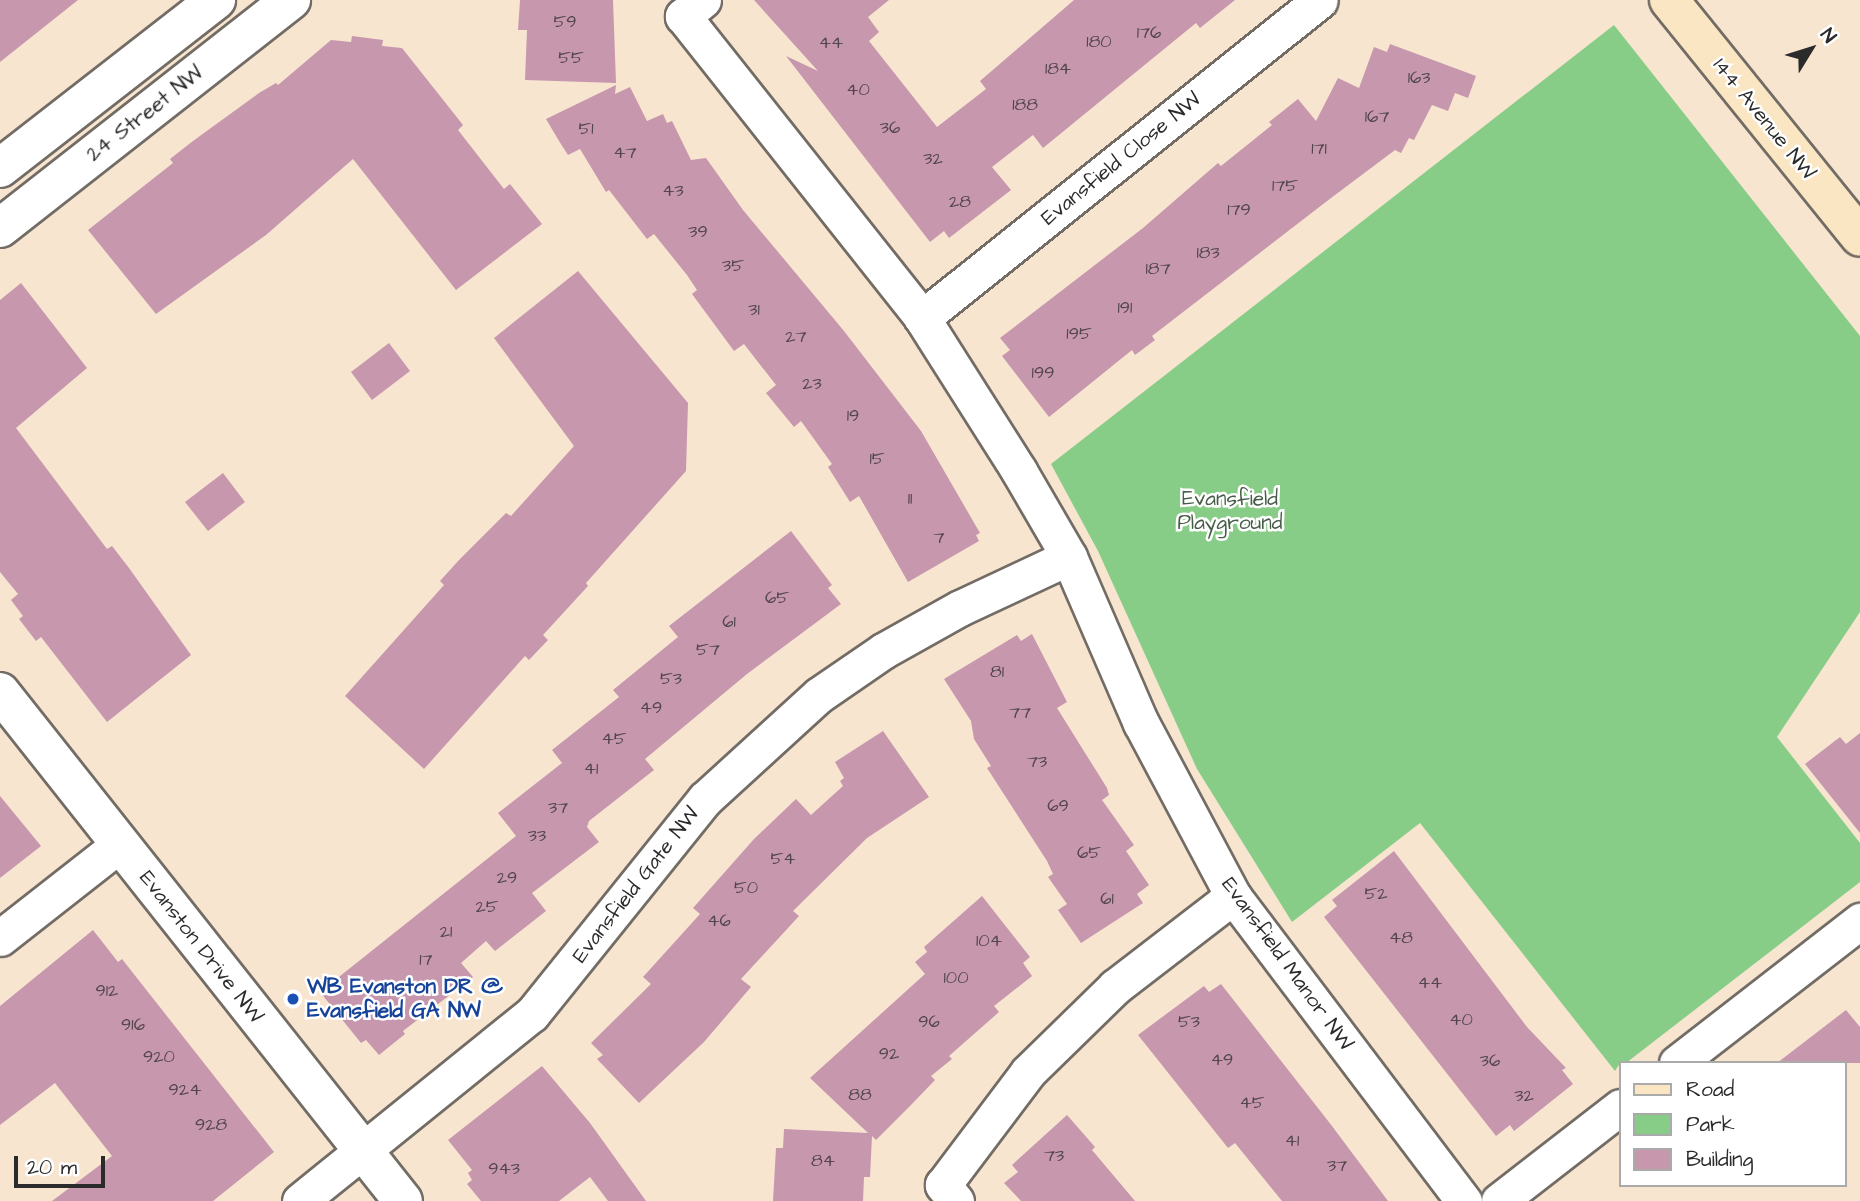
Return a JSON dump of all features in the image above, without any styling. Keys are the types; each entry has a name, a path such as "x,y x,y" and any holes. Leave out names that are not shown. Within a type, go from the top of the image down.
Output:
{"main road":[{"name":"144 Avenue NW","path":"1669,0 1860,237"}],"street":[{"path":"0,168 216,0"},
{"name":"24 Street NW","path":"0,229 291,0"},
{"path":"703,0 683,16 922,318 1069,557"},
{"name":"Evansfield Close NW","path":"922,318 1320,0"},
{"name":"Evansfield Manor NW","path":"1069,557 1141,723 1233,897 1465,1201"},
{"name":"Evansfield Gate NW","path":"300,1201 532,1014 705,799 819,695 883,651 960,608 1069,557"},
{"name":"Evanston Drive NW","path":"0,692 402,1201"},
{"path":"0,938 120,844"},
{"path":"956,1201 943,1185 1028,1072 1115,987 1233,897"},
{"path":"1681,1061 1860,921"},
{"path":"1499,1201 1618,1109"}],"green space":[{"name":"Evansfield Playground","path":"1614,25 1860,336 1860,612 1777,737 1860,843 1860,882 1629,1061 1618,1061 1615,1071 1420,823 1292,922 1197,769 1098,551 1051,464"}],"building":[{"path":"0,0 78,0 0,62"},
{"path":"520,0 613,0 616,83 525,80 527,30 518,30"},
{"path":"754,0 889,0 868,17 879,32 869,41 937,127 986,89 980,81 1074,0 1235,0 1200,28 1196,23 1043,148 1033,135 992,167 1011,190 949,238 944,231 930,242 786,56 818,71"},
{"path":"352,36 383,40 382,46 402,48 463,125 458,130 504,189 510,184 542,224 456,290 353,159 266,235 156,314 88,230 173,163 170,159 193,141 259,93 276,83 278,85 331,40 351,42"},
{"path":"1390,44 1476,76 1468,98 1455,93 1448,111 1432,105 1414,140 1409,138 1401,153 1395,150 1331,198 1152,336 1155,340 1135,355 1132,350 1049,417 1002,356 1010,350 1000,338 1143,228 1218,163 1221,166 1272,125 1269,122 1298,99 1316,121 1338,78 1359,88 1374,47 1387,52"},
{"path":"616,85 615,94 630,87 647,121 663,114 667,123 672,121 691,160 706,158 743,210 844,331 921,431 980,533 976,535 979,541 908,582 859,496 850,502 828,467 832,464 801,421 794,427 766,393 776,385 744,344 734,351 692,294 697,290 687,275 654,234 647,239 609,190 606,192 580,149 568,155 546,119"},
{"path":"578,271 688,403 686,471 543,635 548,640 529,660 525,656 424,769 345,696 444,585 440,581 459,560 506,513 511,516 574,446 494,338"},
{"path":"21,283 87,368 16,428 107,549 112,546 129,568 191,655 107,722 41,637 36,641 19,619 23,616 11,600 18,594 0,572 0,300"},
{"path":"389,343 410,371 372,400 351,372"},
{"path":"223,473 245,502 208,531 185,502"},
{"path":"791,531 832,585 828,588 841,604 747,674 645,759 654,770 589,821 587,827 599,842 532,893 546,911 495,951 486,941 461,963 473,977 403,1031 405,1034 379,1055 366,1040 361,1043 320,992 516,836 498,813 562,763 552,750 619,697 613,690 678,637 669,626"},
{"path":"1032,634 1067,702 1057,708 1107,788 1109,795 1102,800 1134,845 1126,851 1149,885 1137,894 1143,903 1081,943 1058,910 1067,904 1048,877 1053,874 1047,861 987,768 991,766 974,739 971,721 944,679 1017,635 1021,641"},
{"path":"883,731 929,797 867,838 793,911 799,916 741,979 751,987 704,1042 639,1103 597,1059 603,1055 591,1043 651,984 643,977 700,914 693,908 754,839 796,799 811,815 843,786 840,781 844,778 835,762"},
{"path":"1860,733 1860,833 1805,764 1840,737 1846,744"},
{"path":"0,796 41,846 0,878"},
{"path":"1394,851 1527,1027 1566,1068 1562,1070 1573,1084 1514,1131 1510,1125 1496,1136 1324,917 1337,906 1332,900"},
{"path":"982,896 1030,957 1023,963 1032,976 994,1006 999,1012 949,1056 952,1059 931,1076 935,1080 876,1140 872,1136 870,1177 864,1177 863,1201 773,1201 776,1148 783,1148 784,1129 868,1133 810,1078 925,974 915,962 927,952 924,947"},
{"path":"93,930 118,962 122,959 274,1152 213,1201 52,1201 112,1156 55,1083 0,1125 0,1006"},
{"path":"1221,984 1388,1201 1282,1201 1235,1143 1228,1148 1138,1035 1204,986 1209,992"},
{"path":"1846,1010 1860,1027 1860,1063 1780,1061"},
{"path":"542,1066 590,1123 646,1201 608,1201 590,1177 559,1201 481,1201 467,1184 472,1180 468,1173 472,1170 448,1140"},
{"path":"1067,1115 1095,1147 1092,1150 1135,1201 1021,1201 1004,1183 1018,1172 1012,1165"}],"place":[{"name":"WB Evanston DR @ Evansfield GA NW","path":"293,999"}]}
